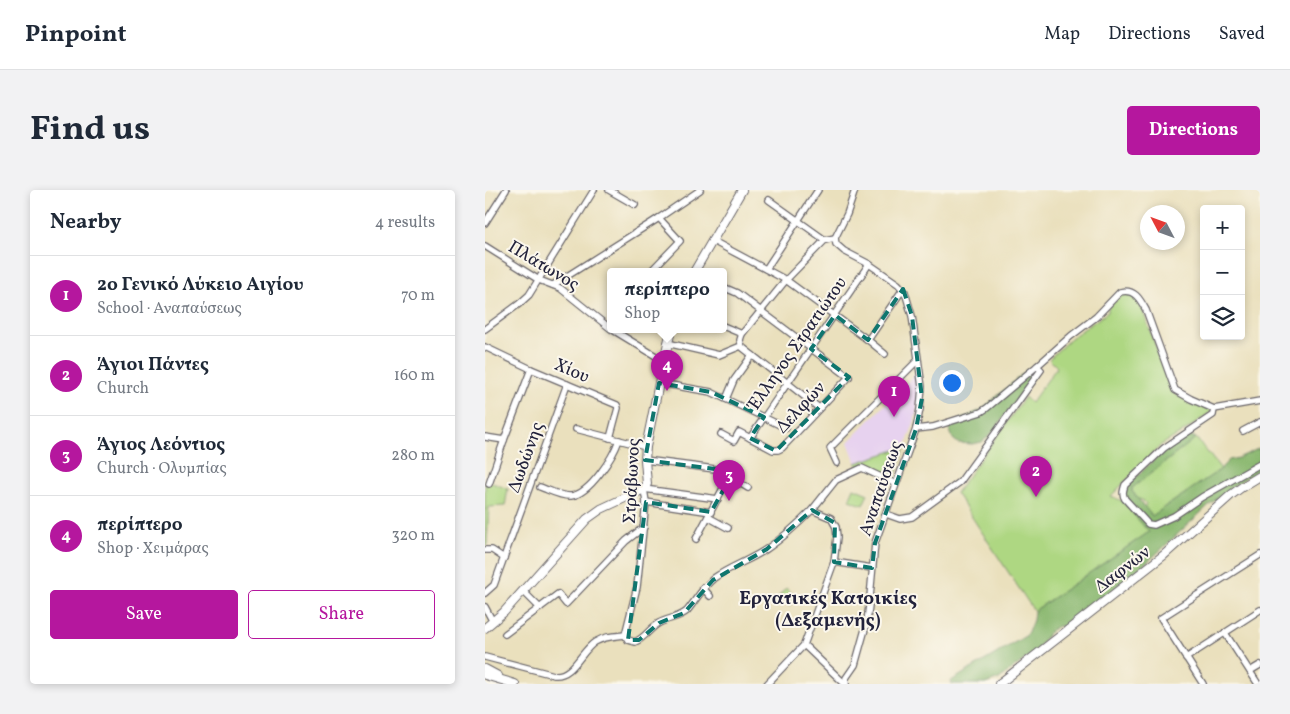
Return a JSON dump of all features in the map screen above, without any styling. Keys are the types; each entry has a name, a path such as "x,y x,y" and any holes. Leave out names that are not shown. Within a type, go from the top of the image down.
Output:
{"street":[{"path":"485,223 506,190"},
{"path":"485,328 523,302 529,295 594,190"},
{"path":"609,190 635,205"},
{"path":"553,284 659,218 700,190"},
{"path":"696,268 741,190"},
{"path":"766,269 818,190"},
{"path":"855,190 847,214 835,238 836,244 843,251 869,264 903,289 868,340"},
{"path":"769,200 825,240"},
{"path":"654,268 680,241 659,218"},
{"path":"741,344 743,334 786,280 825,240 835,238"},
{"path":"713,241 786,280 885,354"},
{"name":"Πλάτωνος","path":"485,246 539,280 560,288 607,325"},
{"name":"Έλληνος Στρατιώτου","path":"750,438 869,264"},
{"path":"727,289 737,293 811,349"},
{"name":"Αναπαύσεως","path":"845,684 846,678 855,665 867,622 871,598 875,543 916,429 920,409 922,387 912,316 908,298 903,289"},
{"path":"916,429 933,427 981,412 1096,317 1120,292 1125,290 1133,292 1139,298 1175,390 1191,400 1214,409 1260,401"},
{"path":"727,328 743,334"},
{"name":"Πλάτωνος","path":"618,333 664,361"},
{"name":"Στράβωνος","path":"625,635 637,587 644,528 646,502 644,488 647,481 646,447 670,333"},
{"path":"667,343 719,355 741,344"},
{"path":"741,344 752,355 819,408"},
{"name":"Χίου","path":"485,347 531,369 617,405 618,408 610,438"},
{"name":"Δελφών","path":"721,434 734,441 739,432 773,450 782,448 849,377 811,349"},
{"path":"726,399 734,380 752,355"},
{"path":"837,463 830,448 918,360"},
{"path":"886,514 900,519 912,517 960,482 1041,370 1037,366"},
{"path":"489,484 531,369"},
{"path":"659,383 711,392 786,428"},
{"name":"Δωδώνης","path":"485,593 495,585 567,384"},
{"path":"1214,409 1213,415 1164,448 1125,485 1123,491 1125,499 1148,524 1154,526 1174,516 1221,485 1260,464"},
{"path":"1243,431 1260,422"},
{"path":"576,429 646,447"},
{"path":"485,437 504,440"},
{"path":"540,487 565,496 572,496 581,492 606,466 619,440"},
{"path":"645,460 715,469 729,479 748,488"},
{"path":"696,540 736,464"},
{"path":"485,657 560,676 569,670 587,648 595,642 625,635 628,640 635,642 659,623 688,610 703,588 713,580 726,570 767,549 792,528 812,510 836,480 862,468 896,484"},
{"name":"Δαφνών","path":"999,684 1164,555 1231,495 1260,476"},
{"path":"485,628 503,614 584,522 601,509 644,488 718,499"},
{"path":"646,502 710,514 728,528"},
{"path":"767,684 804,645 834,562 837,537 835,524 828,516 812,510"},
{"path":"505,634 558,594 565,604 626,541 644,528"},
{"path":"485,550 489,549 504,558"},
{"path":"1203,684 1161,618 1260,555"},
{"path":"834,562 872,568"},
{"path":"703,588 710,596"},
{"path":"523,591 540,608"},
{"path":"485,608 493,622"},
{"path":"1186,658 1260,610"},
{"path":"1225,633 1258,684"},
{"path":"804,645 845,684"},
{"path":"1250,671 1260,664"},
{"path":"485,669 510,683"},
{"path":"485,675 510,683"}],"highlighted area":[{"path":"903,289 912,316 922,398 916,429 875,543 872,568 834,562 835,523 812,510 767,549 713,580 684,613 659,623 639,640 628,640 646,502 711,512 729,480 715,469 645,460 659,383 711,392 764,417 750,438 776,451 849,377 811,349 835,315 868,340"}],"shaded area":[{"path":"917,372 919,388 917,410 905,447 856,463 848,442"}],"green space":[{"path":"1122,294 1132,294 1138,300 1172,392 1189,402 1211,410 1211,412 1161,445 1111,496 1122,501 1149,532 1034,611 956,493 1025,397 1031,403 1057,367 1049,359 1071,338 1108,312 1108,308"},
{"path":"1029,368 1035,374 993,432 982,442 972,444 958,443 953,439 948,425 981,410"},
{"path":"1188,434 1196,438 1132,488 1132,491 1152,516 1221,469 1229,460 1260,448 1260,469 1233,486 1209,505 1153,557 1066,628 1058,626 1051,630 1036,651 999,679 985,684 952,684 951,681 1027,635 1033,620 1034,611 1149,532 1122,501 1127,486 1164,450"},
{"path":"1196,438 1221,469 1152,516 1144,507 1146,504 1138,499 1132,488"},
{"path":"905,447 894,479 863,465 858,467 856,463"},
{"path":"487,481 508,489 505,506 489,507 487,546 485,547 485,486"},
{"path":"854,488 868,494 863,505 849,500"},
{"path":"786,588 797,598 790,606 779,596"}],"place":[{"name":"περίπτερο","path":"667,391"},
{"name":"2ο Γενικό Λύκειο Αιγίου","path":"894,417"},
{"name":"Άγιοι Πάντες","path":"1036,497"},
{"name":"Άγιος Λεόντιος","path":"729,501"}],"district":[{"name":"Εργατικές Κατοικίες (Δεξαμενής)","path":"828,608"}]}
